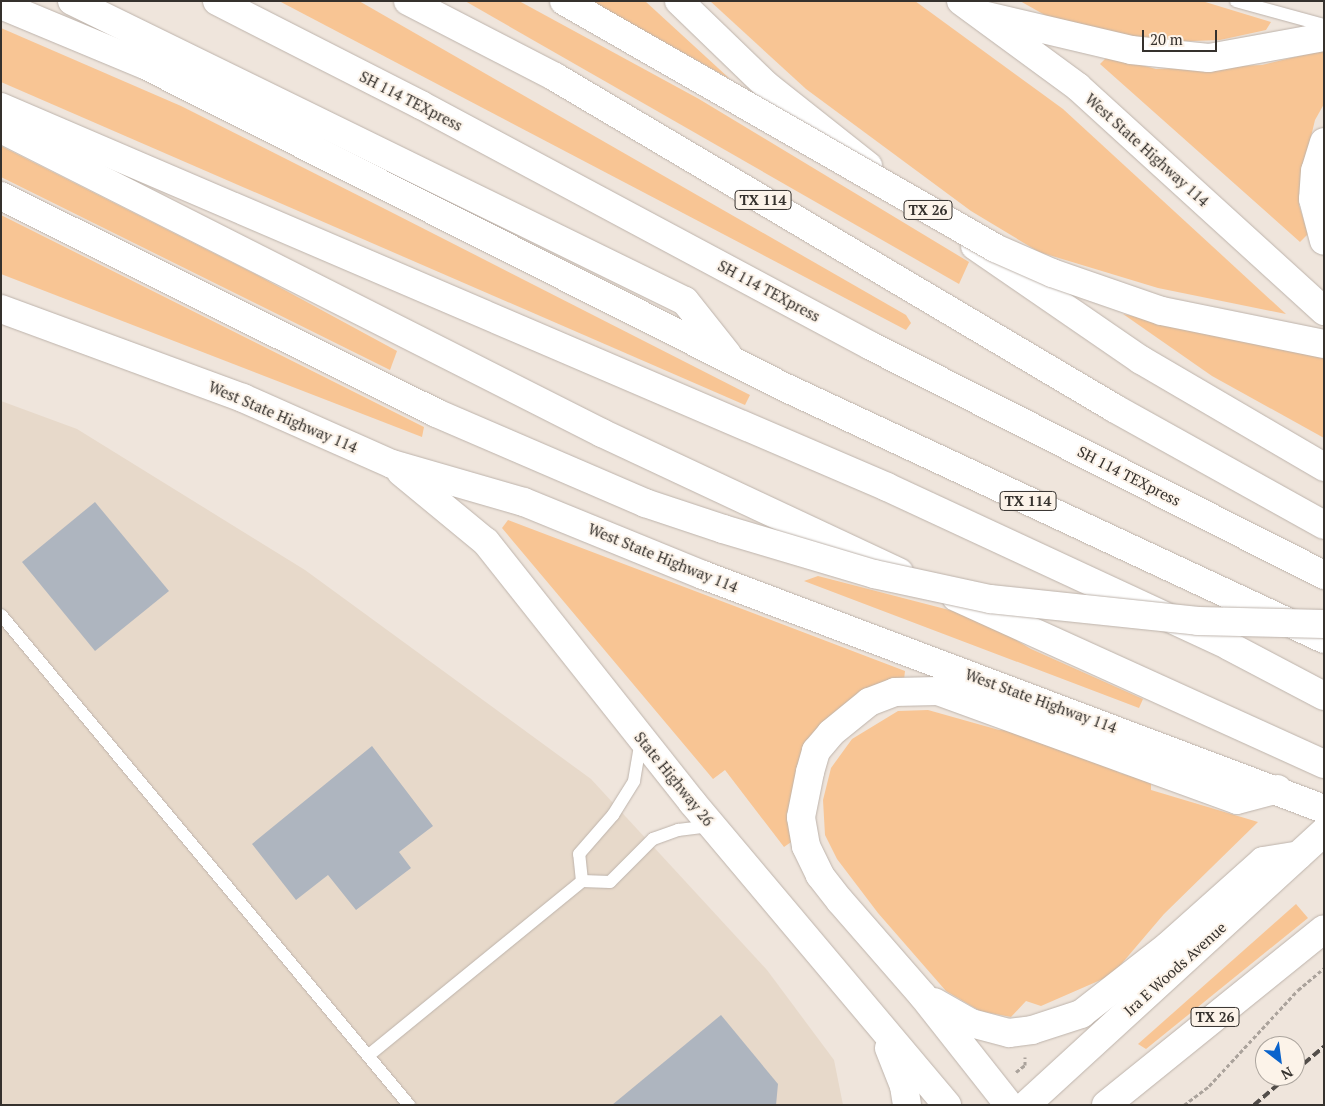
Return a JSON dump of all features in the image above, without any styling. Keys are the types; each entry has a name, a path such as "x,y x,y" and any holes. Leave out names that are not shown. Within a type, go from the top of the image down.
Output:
{"main road":[{"path":"72,1 685,301 733,361"},
{"name":"SH 114 TEXpress","path":"217,1 421,105 871,346 1324,575"},
{"name":"TX 114","path":"408,1 555,77 1105,403 1324,525"},
{"name":"TX 26","path":"564,1 1011,255 1052,274 1162,311 1324,344"},
{"path":"679,1 767,86 993,259 1141,360 1324,467"},
{"name":"TX 114","path":"1,5 145,65 733,361 1324,639"},
{"path":"972,8 1131,50 1208,58 1324,37"},
{"name":"West State Highway 114","path":"972,8 1078,87 1324,311"},
{"path":"1,108 887,487 1229,646 1324,696"},
{"path":"1,129 602,433 1324,764"},
{"path":"1324,142 1315,171 1313,199 1324,241"},
{"path":"1,196 436,413 645,503 723,529 874,574 990,599 1198,621 1324,624"},
{"name":"West State Highway 114","path":"1,309 243,398 392,464 524,502 703,575 1286,792 1324,809"},
{"name":"State Highway 26","path":"392,464 486,542 712,826 880,1028 947,1105"},
{"path":"1009,1105 923,996 820,875 806,846 800,817 816,751 848,716 870,702 895,692 938,691 1237,800 1286,792"},
{"name":"Ira E Woods Avenue","path":"1026,1105 1324,832"},
{"path":"923,996 988,1029 1008,1033 1058,1023 1081,1014 1119,987 1263,861 1299,855"},
{"name":"TX 26","path":"1106,1105 1324,929"},
{"path":"880,1028 904,1086 907,1105"}],"lane":[{"path":"1236,1 1324,25"},
{"path":"1,616 409,1105"},
{"path":"582,881 579,854 613,815 634,781 641,739"},
{"path":"369,1055 582,881 610,882 653,839 678,830 712,826"}],"path":[{"path":"1184,1105 1209,1086 1298,990 1324,968"},
{"path":"1012,1076 1025,1065 1025,1047"}],"shaded area":[{"path":"279,1 359,1 906,315 911,323 906,330"},
{"path":"465,1 519,1 699,99 969,262 959,284"},
{"path":"591,1 645,1 730,79"},
{"path":"710,1 915,1 1063,109 1286,314 1158,288 1039,252 971,211 806,89"},
{"path":"1020,1 1202,1 1271,22 1266,30 1220,40 1166,42 1059,23"},
{"path":"1,28 181,106 750,395 745,405 1,82"},
{"path":"1324,50 1324,104 1315,120 1301,178 1299,205 1308,234 1300,242 1100,64 1108,56 1156,69 1262,65"},
{"path":"1,146 257,275 397,351 390,370 1,177"},
{"path":"1,215 424,427 422,437 1,274"},
{"path":"1123,314 1324,358 1324,438 1212,376"},
{"path":"1,401 77,429 305,570 591,779 767,970 834,1060 843,1105 1,1105"},
{"path":"508,520 905,671 904,680 835,714 794,840 784,847 725,770 713,779 502,528"},
{"path":"818,576 980,618 1031,649 1143,699 1139,708 804,581"},
{"path":"928,710 999,730 1021,731 1100,761 1120,773 1151,782 1151,790 1258,822 1164,914 1112,975 1041,1006 1026,1001 1011,1017 980,1011 946,991 878,913 837,859 825,835 823,800 831,768 852,739 898,711"},
{"path":"1296,904 1308,918 1146,1049 1138,1044"}],"building":[{"path":"95,502 169,591 95,651 22,562"},
{"path":"372,746 433,826 399,852 411,868 356,910 328,875 296,900 252,844"},
{"path":"721,1015 778,1084 776,1105 612,1105"}],"railway":[{"path":"1305,1063 1324,1047"},
{"path":"1254,1105 1276,1086"}]}
